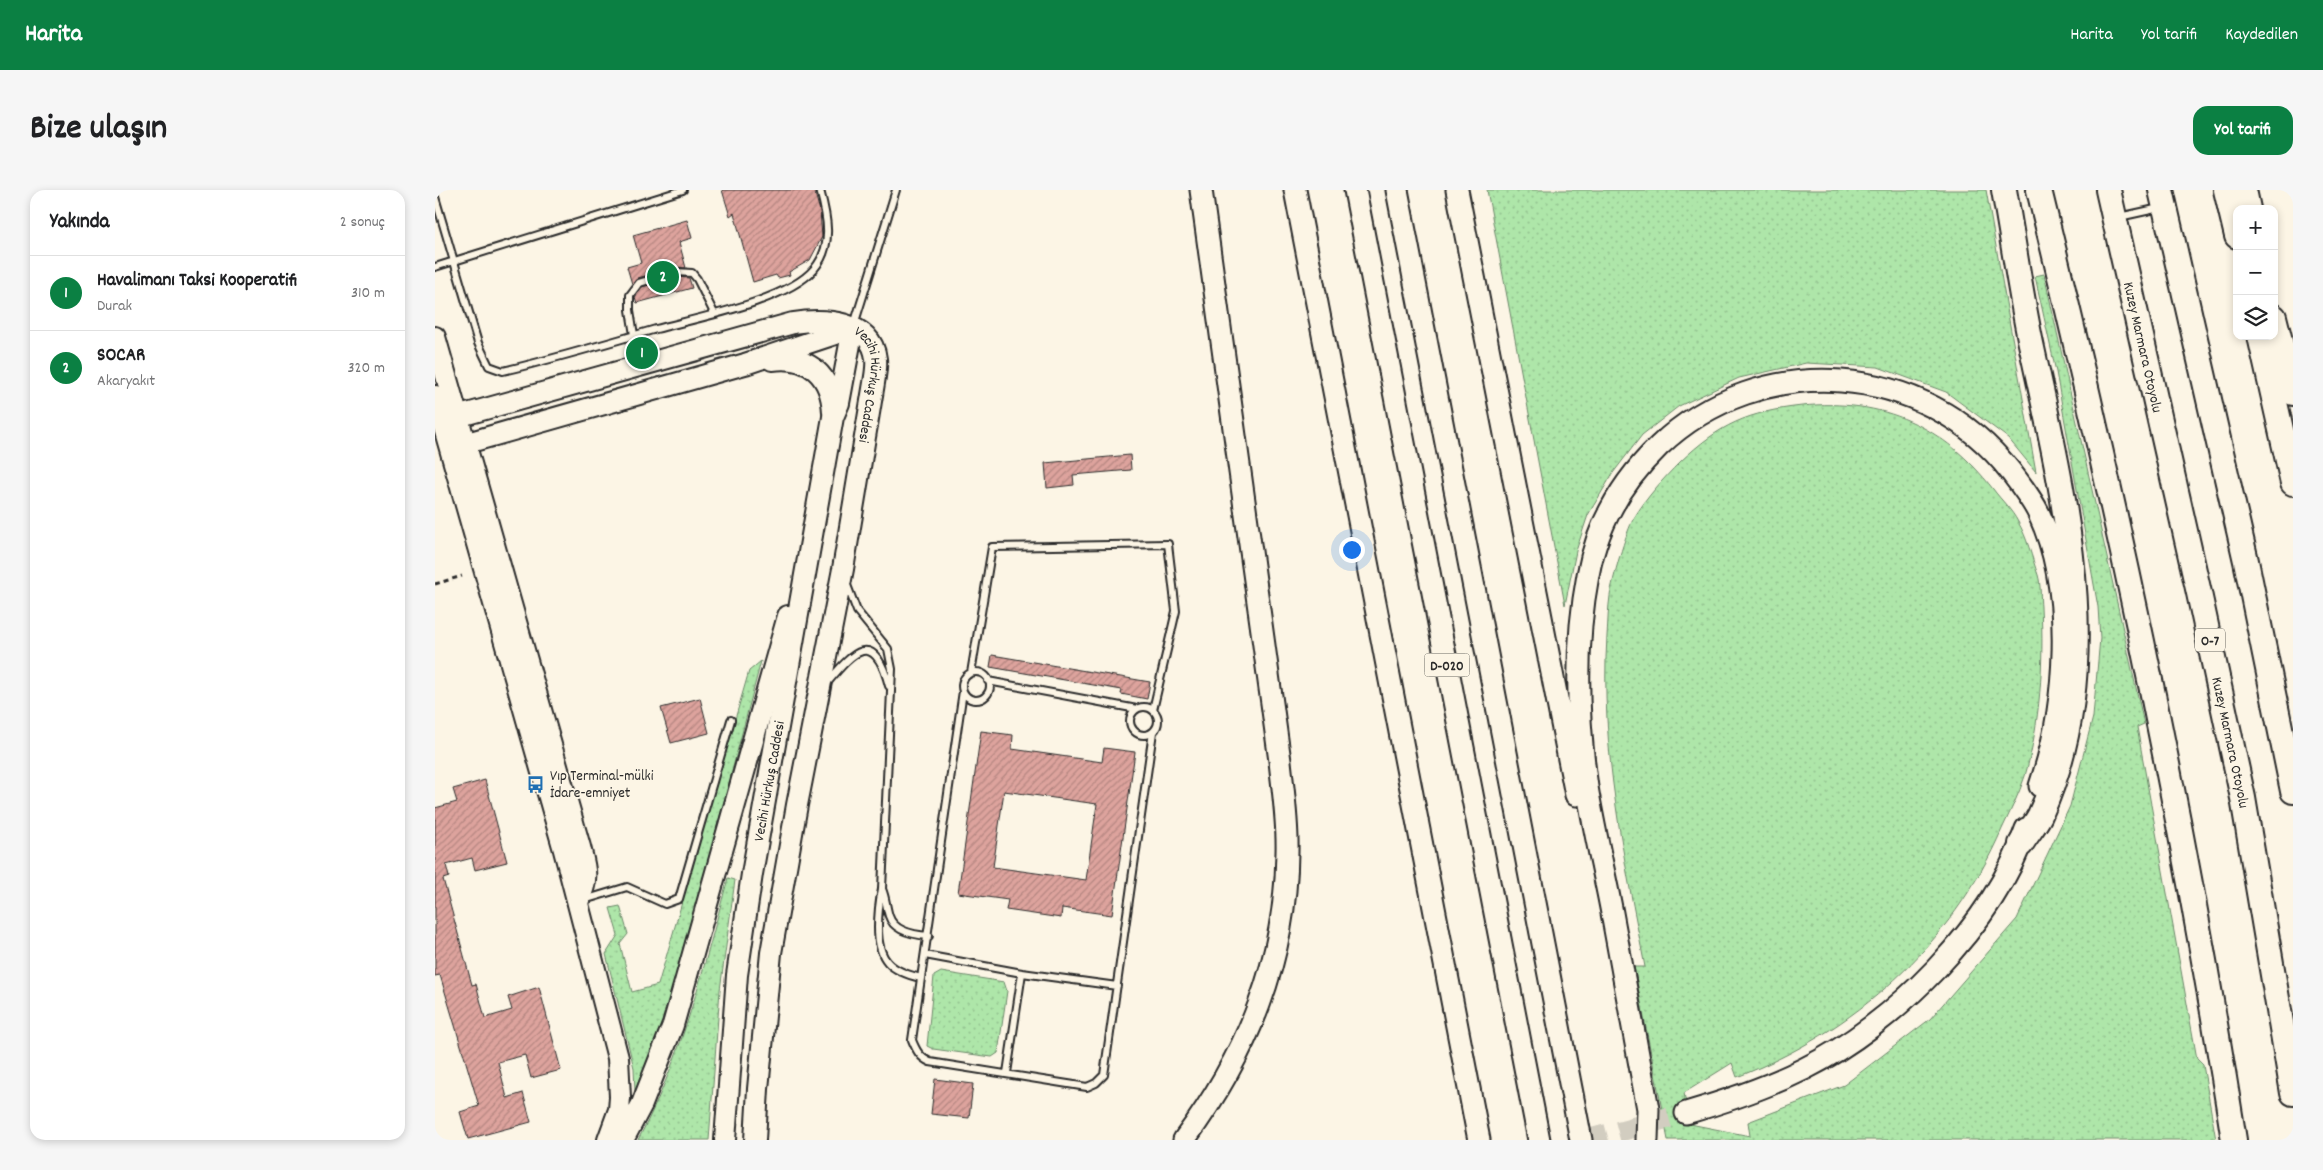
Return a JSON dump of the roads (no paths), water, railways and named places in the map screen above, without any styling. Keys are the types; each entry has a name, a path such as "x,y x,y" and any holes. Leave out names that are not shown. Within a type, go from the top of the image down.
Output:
{"highway":[{"path":"1184,1140 1222,1084 1245,1041 1261,1000 1281,922 1287,851 1280,760 1201,190"},
{"path":"1295,190 1479,1140"},
{"name":"D-020","path":"1355,190 1539,1140"},
{"name":"D-020","path":"1397,190 1581,1140"},
{"path":"1457,190 1631,1080 1647,1140"},
{"path":"1686,1113 1754,1091 1806,1068 1856,1038 1897,1006 1929,975 1960,940 1985,906 2039,817 2052,785 2064,742 2072,698 2076,616 2073,576 2065,518 2004,190"},
{"path":"2039,190 2114,511 2162,732 2206,968 2234,1140"},
{"name":"Kuzey Marmara Otoyolu","path":"2108,190 2199,592 2243,798 2293,1093"},
{"path":"2226,190 2233,219"},
{"path":"2244,190 2247,205"},
{"path":"2163,198 2246,561 2293,791"},
{"path":"2278,333 2293,393"},
{"path":"2261,340 2293,482"},
{"path":"1647,1140 1648,1109 1587,786 1580,708 1580,662 1588,574 1597,540 1622,489 1643,461 1677,430 1719,404 1773,385 1812,380 1855,382 1893,390 1934,406 1970,430 1999,457 2023,488 2039,513 2056,565 2062,610 2062,662 2059,700 2043,777 2021,844"}],"main road":[{"path":"450,419 793,323 810,320 836,322 853,328"},
{"path":"458,445 745,364 853,328"},
{"name":"Vecihi Hürkuş Caddesi","path":"725,1140 737,975 752,874 833,417 839,403 853,328 863,332 871,344 876,359 875,383 843,569 783,880 771,953 755,1140"},
{"path":"435,337 450,419 584,863 586,885 578,902 618,1058 620,1078 619,1110 608,1140"},
{"path":"745,364 780,359 807,363 825,380 832,398 833,417"},
{"path":"435,396 450,419"},
{"path":"623,1140 642,1104 673,1025 784,625 807,567"}],"lane":[{"path":"435,267 683,190"},
{"path":"435,197 478,343 489,366 503,371 744,305 804,280 816,268 827,246 827,216 820,190"},
{"path":"853,328 896,190"},
{"path":"2115,218 2163,198"},
{"path":"634,335 630,295 639,283 676,272 692,273 715,313"},
{"path":"971,673 992,548 1169,544 1176,611 1153,710 1159,722 1153,732 1107,1067 1104,1075 1097,1083 1087,1087 930,1062 923,1059 916,1050 913,1040 964,678 971,673 981,673 988,681 1137,709 1145,707 1153,710"},
{"path":"843,569 849,593 857,611 888,649 892,669 882,890 878,905 878,945 882,955 893,967 905,974 921,978"},
{"path":"819,692 846,660 863,651 872,652 879,658 890,690"},
{"path":"963,691 965,695 973,700 982,699 988,692 988,681"},
{"path":"1137,709 1131,717 1131,726 1142,734 1153,732"},
{"path":"578,902 627,887 665,904 679,899 731,720"},
{"path":"882,890 890,918 894,924 903,930 917,935 929,936"},
{"path":"925,955 1087,984 1117,986"},
{"path":"1007,1073 1022,973"}],"tunnel":[{"path":"1587,1140 1686,1113"}],"place":[{"name":"SOCAR","path":"663,277"},
{"name":"Havalimanı Taksi Kooperatifi","path":"642,353"},
{"name":"Vıp Terminal-mülki İdare-emniyet","path":"536,784"}]}
